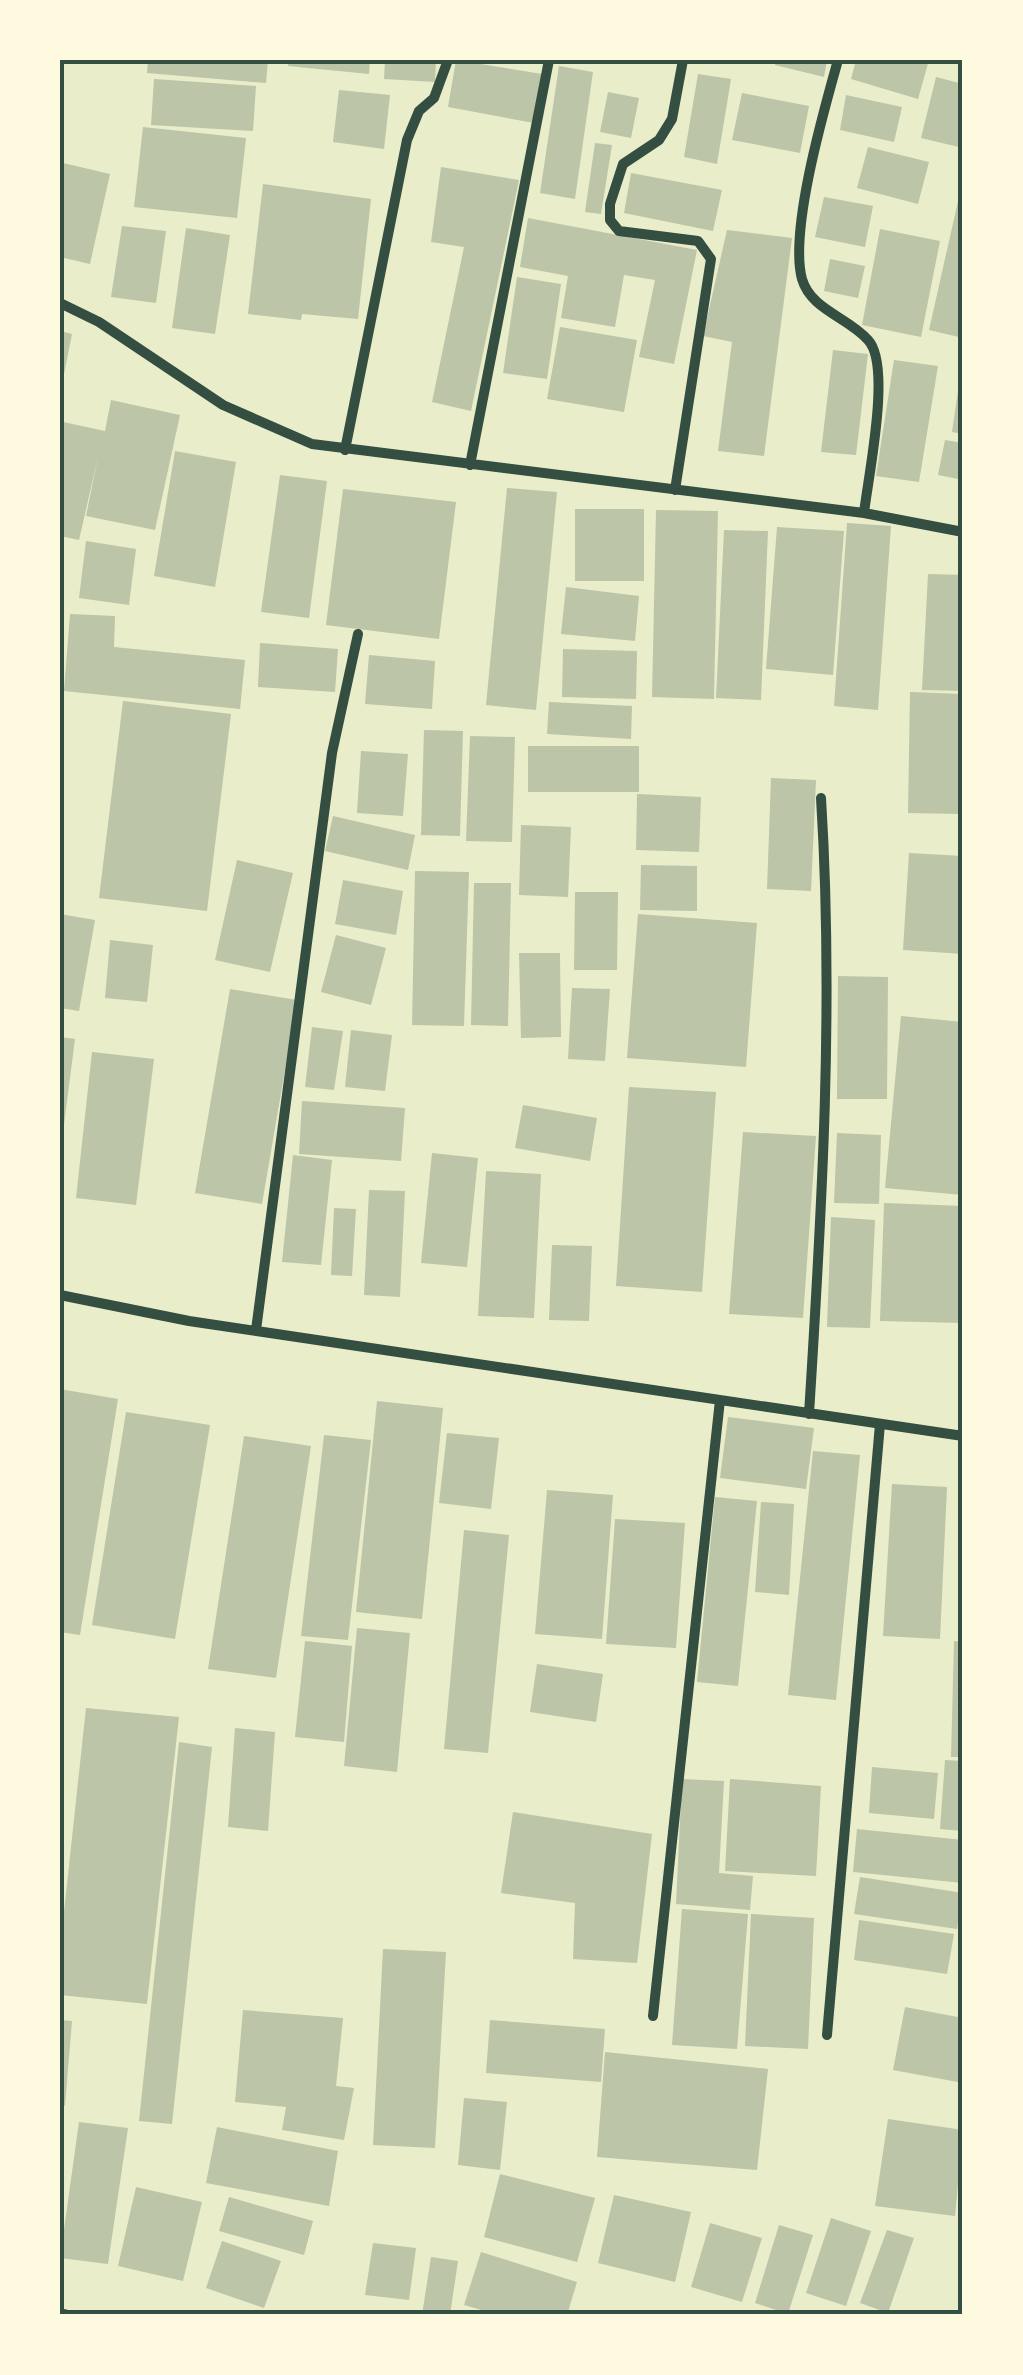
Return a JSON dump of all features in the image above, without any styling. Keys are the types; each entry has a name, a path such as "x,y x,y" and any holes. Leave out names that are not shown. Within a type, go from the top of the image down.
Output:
{"street":[{"path":"345,450 407,140 419,111 434,98 448,60"},
{"path":"470,465 550,60"},
{"path":"675,490 711,258 698,241 620,231 610,220 610,204 623,164 658,140 672,119 683,60"},
{"path":"838,60 803,215 801,275 808,296 869,340 880,368 864,513"},
{"path":"60,303 100,322 223,405 312,444 864,513 963,532"},
{"path":"256,1330 332,753 358,634"},
{"path":"810,1414 828,1099 822,798"},
{"path":"60,1296 256,1330 963,1436"},
{"path":"653,2016 720,1400"},
{"path":"827,2035 880,1424"},
{"path":"60,2313 68,2315"}],"building":[{"path":"148,60 268,60 266,83 147,73"},
{"path":"289,60 370,60 369,74 288,66"},
{"path":"385,60 436,60 435,82 384,79"},
{"path":"456,60 542,74 534,123 448,107"},
{"path":"776,60 827,60 824,77 775,65"},
{"path":"856,60 929,60 918,99 851,79"},
{"path":"559,66 593,72 575,199 540,193"},
{"path":"698,74 731,79 717,164 684,157"},
{"path":"936,77 963,84 963,148 921,138"},
{"path":"154,79 256,86 253,131 151,125"},
{"path":"339,90 390,95 384,149 333,142"},
{"path":"608,92 639,98 631,138 600,132"},
{"path":"742,93 809,106 800,153 732,140"},
{"path":"846,95 902,107 894,142 840,130"},
{"path":"143,127 246,138 237,218 134,207"},
{"path":"595,143 612,145 601,214 585,212"},
{"path":"868,147 929,162 918,204 857,188"},
{"path":"63,163 110,174 90,264 60,257"},
{"path":"441,167 519,180 471,411 432,402 464,247 431,242"},
{"path":"631,173 722,190 713,231 624,213"},
{"path":"263,184 371,199 358,319 302,314 301,320 248,314"},
{"path":"963,188 963,338 929,330"},
{"path":"824,197 873,206 865,247 815,237"},
{"path":"528,218 697,250 674,364 639,357 655,280 624,275 615,327 561,318 568,276 520,267"},
{"path":"122,226 166,231 156,303 111,297"},
{"path":"186,228 230,235 215,334 172,328"},
{"path":"880,229 940,241 921,337 862,325"},
{"path":"727,230 792,238 764,456 718,451 732,342 703,336"},
{"path":"830,259 865,266 858,298 824,291"},
{"path":"517,277 561,284 547,379 503,373"},
{"path":"560,327 637,340 624,412 547,399"},
{"path":"60,331 72,334 62,384 60,384"},
{"path":"833,350 868,354 856,455 821,452"},
{"path":"894,360 938,366 919,482 876,476"},
{"path":"963,370 963,434 952,432"},
{"path":"111,400 180,415 155,530 86,516 98,457 79,540 60,536 63,422 105,431"},
{"path":"945,440 963,443 963,480 938,475"},
{"path":"175,451 236,462 215,587 154,576"},
{"path":"280,475 327,481 309,618 261,612"},
{"path":"507,488 557,492 536,710 486,705"},
{"path":"343,489 456,502 439,639 326,625"},
{"path":"575,509 644,509 644,581 575,581"},
{"path":"656,510 718,511 714,699 652,697"},
{"path":"847,523 891,526 878,710 834,706"},
{"path":"777,527 844,531 833,675 766,669"},
{"path":"724,530 768,531 761,700 716,698"},
{"path":"86,541 136,549 129,605 79,598"},
{"path":"928,574 963,575 963,691 922,690"},
{"path":"566,587 639,596 635,641 561,634"},
{"path":"70,614 115,616 114,647 245,660 240,709 64,691"},
{"path":"260,643 338,649 335,692 258,687"},
{"path":"563,649 637,651 636,699 562,697"},
{"path":"369,655 435,661 432,709 365,704"},
{"path":"910,692 963,694 963,814 908,813"},
{"path":"123,701 231,714 207,911 99,898"},
{"path":"549,702 632,706 631,739 547,734"},
{"path":"424,730 463,731 460,836 421,835"},
{"path":"470,736 515,737 512,842 466,841"},
{"path":"528,746 639,746 639,792 528,792"},
{"path":"361,751 408,754 403,816 357,813"},
{"path":"771,778 816,780 811,891 767,889"},
{"path":"637,794 701,797 699,852 636,850"},
{"path":"333,816 415,835 408,870 325,851"},
{"path":"521,825 571,827 568,897 519,895"},
{"path":"909,853 963,856 963,954 903,950"},
{"path":"237,860 293,873 270,972 215,960"},
{"path":"641,865 697,866 697,911 640,910"},
{"path":"415,871 469,872 464,1026 412,1025"},
{"path":"343,880 403,891 396,935 335,924"},
{"path":"474,883 511,883 508,1026 471,1025"},
{"path":"575,892 618,892 617,970 574,970"},
{"path":"60,914 95,920 79,1011 60,1008"},
{"path":"638,914 757,923 746,1067 627,1058"},
{"path":"336,935 386,948 371,1005 321,992"},
{"path":"110,940 153,945 147,1002 105,998"},
{"path":"519,953 560,953 561,1037 521,1038"},
{"path":"838,976 888,977 887,1099 837,1099"},
{"path":"572,988 610,989 605,1061 568,1059"},
{"path":"230,989 297,1000 262,1204 195,1193"},
{"path":"901,1016 963,1022 963,1195 885,1188"},
{"path":"312,1027 343,1031 334,1090 305,1087"},
{"path":"351,1030 392,1035 385,1091 345,1087"},
{"path":"60,1037 75,1039 62,1140 60,1140"},
{"path":"92,1052 154,1059 136,1205 76,1198"},
{"path":"629,1087 716,1092 702,1292 616,1286"},
{"path":"302,1101 405,1108 401,1161 299,1154"},
{"path":"523,1105 597,1118 590,1161 515,1148"},
{"path":"743,1132 816,1136 803,1318 729,1314"},
{"path":"837,1133 881,1135 879,1204 834,1203"},
{"path":"432,1153 478,1158 467,1267 421,1263"},
{"path":"293,1155 332,1160 321,1265 282,1262"},
{"path":"486,1171 541,1174 534,1318 478,1316"},
{"path":"369,1190 405,1191 400,1297 364,1295"},
{"path":"884,1203 963,1206 963,1323 880,1321"},
{"path":"334,1208 356,1209 352,1276 331,1275"},
{"path":"831,1217 875,1220 870,1328 827,1327"},
{"path":"552,1245 592,1246 589,1321 549,1320"},
{"path":"60,1389 118,1399 80,1635 60,1632"},
{"path":"377,1401 443,1408 422,1619 356,1612"},
{"path":"126,1412 210,1425 175,1639 92,1625"},
{"path":"728,1417 814,1428 806,1489 720,1478"},
{"path":"447,1433 499,1438 491,1509 439,1503"},
{"path":"324,1435 371,1440 348,1640 301,1636"},
{"path":"244,1436 311,1446 276,1678 208,1669"},
{"path":"813,1451 860,1455 836,1700 788,1695"},
{"path":"892,1484 947,1487 940,1639 883,1636"},
{"path":"547,1490 613,1495 602,1639 535,1634"},
{"path":"715,1497 757,1501 738,1686 697,1682"},
{"path":"761,1502 794,1504 789,1595 755,1592"},
{"path":"615,1519 685,1523 676,1648 606,1644"},
{"path":"464,1530 509,1535 488,1753 444,1749"},
{"path":"357,1628 410,1633 397,1772 344,1766"},
{"path":"305,1641 352,1646 344,1742 295,1737"},
{"path":"954,1641 963,1642 963,1757 951,1757"},
{"path":"537,1664 603,1674 596,1722 530,1712"},
{"path":"86,1708 179,1717 147,2004 60,1995 60,1949"},
{"path":"235,1728 275,1732 268,1831 228,1827"},
{"path":"179,1742 212,1747 172,2124 139,2121"},
{"path":"945,1760 963,1761 963,1831 940,1829"},
{"path":"872,1767 938,1773 934,1819 869,1813"},
{"path":"682,1779 724,1781 719,1873 753,1876 750,1910 676,1904"},
{"path":"730,1779 821,1786 816,1876 725,1871"},
{"path":"513,1812 652,1834 637,1963 573,1959 575,1903 501,1893"},
{"path":"857,1829 963,1840 963,1883 853,1872"},
{"path":"860,1877 963,1893 957,1929 854,1914"},
{"path":"682,1909 748,1914 737,2049 672,2045"},
{"path":"751,1914 814,1918 808,2049 745,2046"},
{"path":"859,1920 954,1934 947,1974 854,1960"},
{"path":"383,1949 446,1952 435,2148 373,2145"},
{"path":"905,2007 963,2018 963,2083 893,2070"},
{"path":"243,2010 343,2018 336,2086 354,2088 344,2140 282,2130 286,2107 235,2102"},
{"path":"60,2020 72,2021 65,2106 60,2105"},
{"path":"490,2020 605,2029 601,2082 486,2073"},
{"path":"605,2052 768,2069 757,2170 597,2157"},
{"path":"464,2098 507,2102 500,2170 458,2165"},
{"path":"888,2119 963,2130 955,2216 875,2206"},
{"path":"79,2122 128,2128 108,2264 60,2258"},
{"path":"217,2127 338,2151 329,2206 206,2183"},
{"path":"500,2174 595,2198 577,2262 484,2237"},
{"path":"136,2187 202,2202 183,2281 118,2266"},
{"path":"614,2195 691,2212 675,2282 598,2263"},
{"path":"229,2197 313,2221 304,2255 219,2231"},
{"path":"831,2218 871,2231 846,2306 806,2293"},
{"path":"710,2223 762,2238 742,2302 691,2287"},
{"path":"779,2225 813,2235 788,2314 755,2303"},
{"path":"887,2230 914,2238 888,2313 860,2303"},
{"path":"222,2241 281,2261 264,2308 206,2288"},
{"path":"373,2243 416,2248 409,2300 365,2295"},
{"path":"481,2252 577,2282 567,2315 499,2315 464,2305"},
{"path":"431,2257 458,2261 450,2315 422,2315"}]}
